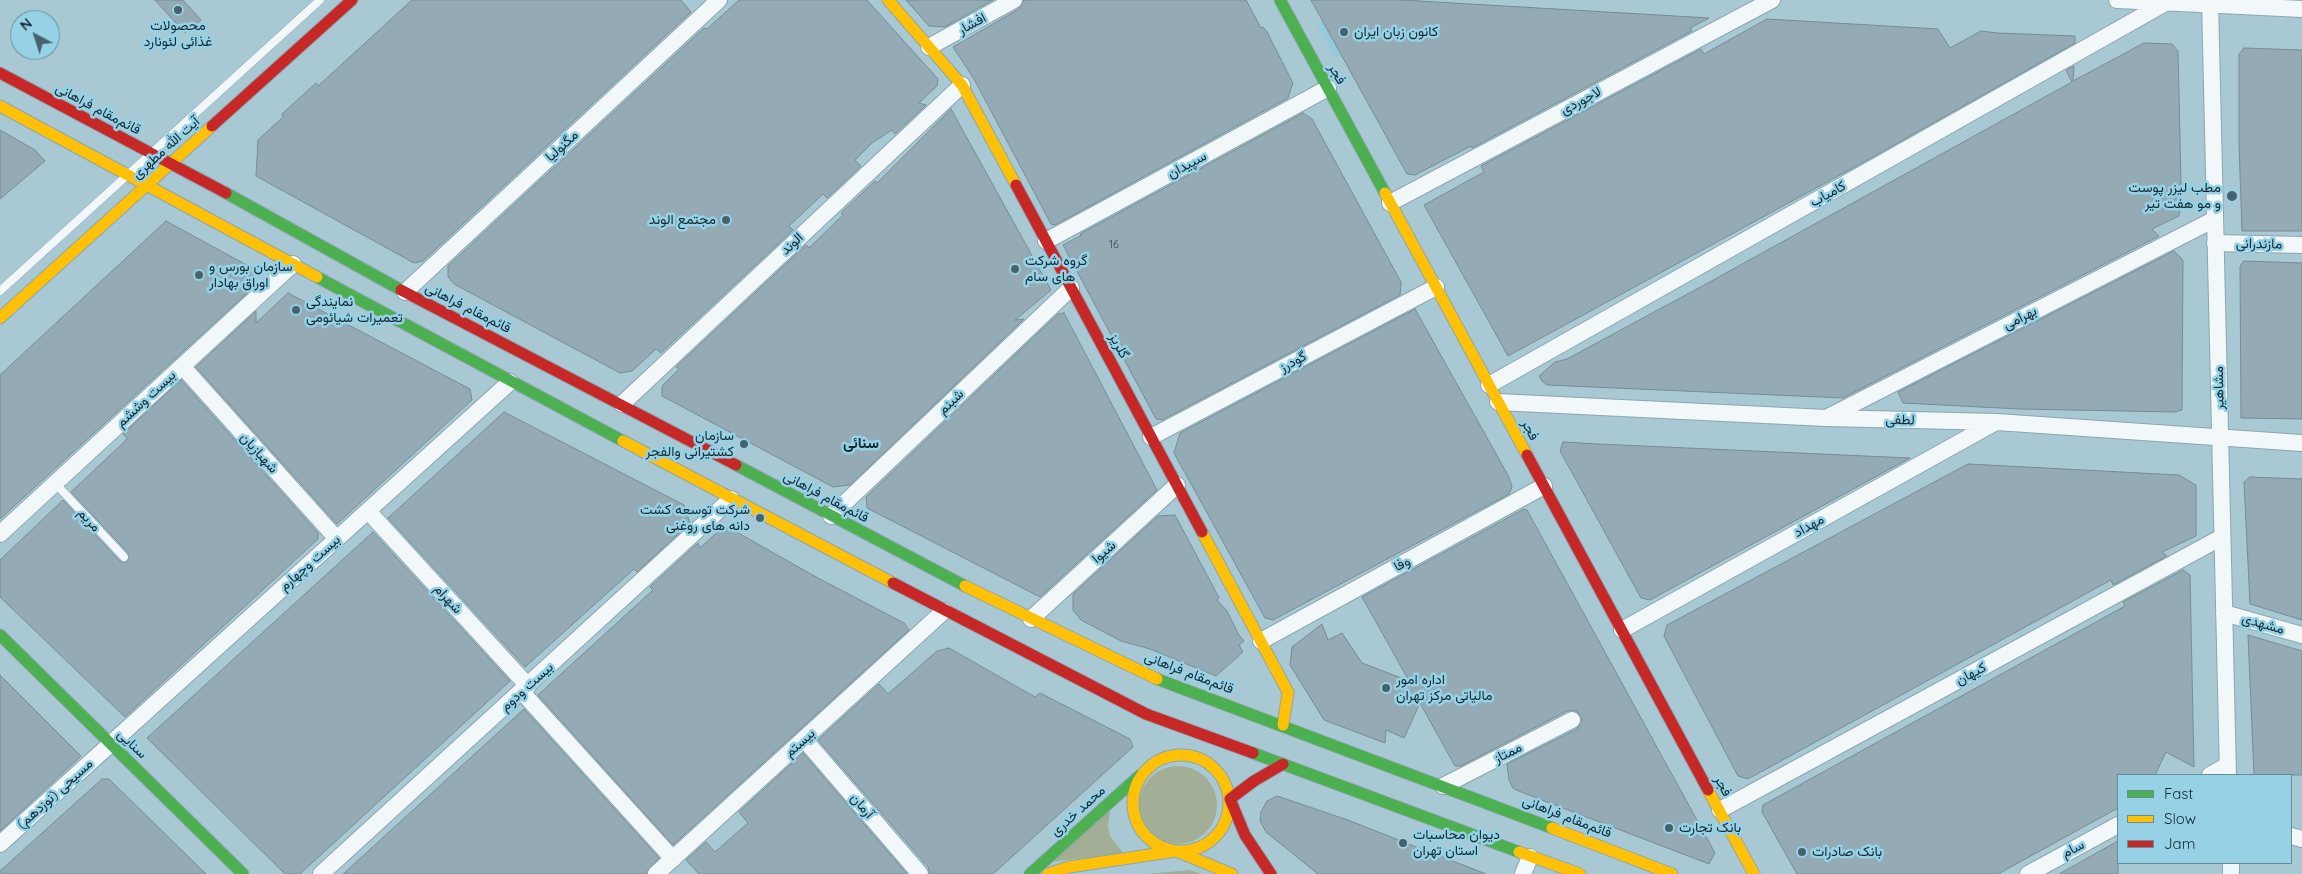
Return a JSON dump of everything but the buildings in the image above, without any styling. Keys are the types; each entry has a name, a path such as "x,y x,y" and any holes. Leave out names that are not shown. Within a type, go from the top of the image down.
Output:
{"main road":[{"name":"آیت الله مطهری","path":"0,318 352,0"},
{"name":"گلریز","path":"888,0 962,85 1288,692 1283,725"},
{"name":"فجر","path":"1280,0 1754,874"},
{"name":"قائم‌مقام فراهانی","path":"0,73 405,292 1030,619 1210,703 1283,725 1672,874"},
{"path":"0,106 510,382 944,611 1146,714 1198,727 1283,764 1580,874"},
{"name":"سنایی","path":"0,635 243,874"},
{"path":"1198,727 1146,770 1137,783 1133,797 1133,813 1139,827 1148,839 1161,848 1176,851 1232,874"},
{"path":"1159,760 1172,755 1186,755 1199,758 1211,764 1220,774 1226,786 1245,835 1271,874"},
{"path":"1048,874 1068,867 1176,851 1190,851 1204,846 1215,838 1224,827 1230,799 1254,781 1283,764"},
{"name":"محمد خدری","path":"1030,874 1146,770"}],"street":[{"name":"مگنولیا","path":"405,292 719,0"},
{"name":"افشار","path":"929,47 1014,0"},
{"name":"لاجوردی","path":"1390,203 1772,0"},
{"path":"2116,0 2210,2 2302,9"},
{"name":"کامیاب","path":"1489,385 2167,2"},
{"name":"مشاهیر","path":"2210,2 2228,770"},
{"name":"الوند","path":"622,404 962,85"},
{"name":"سپیدان","path":"1046,241 1328,88"},
{"name":"بهرامی","path":"1826,418 2215,218"},
{"name":"مازندرانی","path":"2215,243 2302,245"},
{"name":"بیست وششم","path":"0,534 293,264"},
{"name":"گودرز","path":"1151,437 1436,287"},
{"name":"شبنم","path":"831,516 1071,288"},
{"name":"شهبازیان","path":"182,366 336,539"},
{"name":"بیست وچهارم","path":"110,744 510,382"},
{"name":"لطفی","path":"1498,402 1826,418 1997,422 2302,443"},
{"name":"مهداد","path":"1622,630 1997,422"},
{"name":"شیوا","path":"1030,619 1177,486"},
{"name":"وفا","path":"1261,641 1544,486"},
{"name":"بیست ودوم","path":"321,874 731,499"},
{"name":"شهرام","path":"368,511 673,859"},
{"name":"کیهان","path":"1720,810 2222,537"},
{"name":"بیستم","path":"656,874 944,611"},
{"name":"مشهدی","path":"2224,613 2302,635"},
{"name":"ممتاز","path":"1443,786 1572,720"},
{"name":"آرمان","path":"804,739 920,874"},
{"name":"مسیحی (نوزدهم)","path":"0,844 110,744"},
{"path":"2214,774 2228,770"},
{"name":"سام","path":"2028,874 2117,826"},
{"path":"1523,874 1530,856"}],"lane":[{"path":"0,291 320,0"},
{"name":"مریم","path":"55,483 124,557"}],"shaded area":[{"name":"کانون زبان ایران","path":"1353,5 1371,38 1335,58 1317,25"}],"green space":[{"path":"1178,766 1193,769 1210,783 1214,790 1217,805 1214,820 1200,837 1193,841 1178,844 1163,841 1146,827 1142,820 1139,805 1142,790 1156,773 1163,769"},
{"path":"1111,804 1108,827 1110,836 1124,854 1049,862"},
{"path":"1190,870 1202,874 1146,874"}],"traffic: fast":[{"path":"1280,0 1385,193"},
{"path":"226,193 401,290"},
{"path":"317,277 623,441"},
{"path":"736,465 965,586"},
{"path":"0,635 243,874"},
{"path":"1157,679 1552,828"},
{"path":"1253,753 1519,852"},
{"path":"1030,874 1139,776"}],"traffic: slow":[{"path":"888,0 962,85 1016,185"},
{"path":"0,106 317,277"},
{"path":"0,318 212,126"},
{"path":"1385,193 1527,455"},
{"path":"623,441 893,583"},
{"path":"1202,532 1288,692 1283,725"},
{"path":"965,586 1157,679"},
{"path":"1181,755 1199,758 1215,769 1226,785 1229,803 1226,821 1215,837 1199,848 1181,851 1163,848 1147,837 1136,821 1133,803 1136,785 1147,769 1163,758 1181,755"},
{"path":"1708,790 1754,874"},
{"path":"1552,828 1672,874"},
{"path":"1048,874 1069,867 1176,851 1232,874"},
{"path":"1519,852 1580,874"}],"traffic: jam":[{"path":"212,126 352,0"},
{"path":"0,73 226,193"},
{"path":"1016,185 1202,532"},
{"path":"401,290 736,465"},
{"path":"1527,455 1708,790"},
{"path":"893,583 1146,714 1253,753"},
{"path":"1271,874 1245,835 1230,799 1254,781 1283,764"}],"place":[{"name":"محصولات غذائی لئونارد","path":"178,10"},
{"name":"کانون زبان ایران","path":"1344,32"},
{"name":"مطب لیزر پوست و مو هفت تیر","path":"2232,196"},
{"name":"مجتمع الوند","path":"726,220"},
{"name":"گروه شرکت های سام","path":"1015,269"},
{"name":"سازمان بورس و اوراق بهادار","path":"199,275"},
{"name":"نمایندگی تعمیرات شیائومی","path":"296,310"},
{"name":"سازمان کشتیرانی والفجر","path":"744,444"},
{"name":"شرکت توسعه کشت دانه های روغنی","path":"760,518"},
{"name":"اداره امور مالیاتی مرکز تهران","path":"1386,688"},
{"name":"بانک تجارت","path":"1669,828"},
{"name":"دیوان محاسبات استان تهران","path":"1403,843"},
{"name":"بانک صادرات","path":"1802,852"}],"district":[{"name":"سنائی","path":"861,443"}]}
